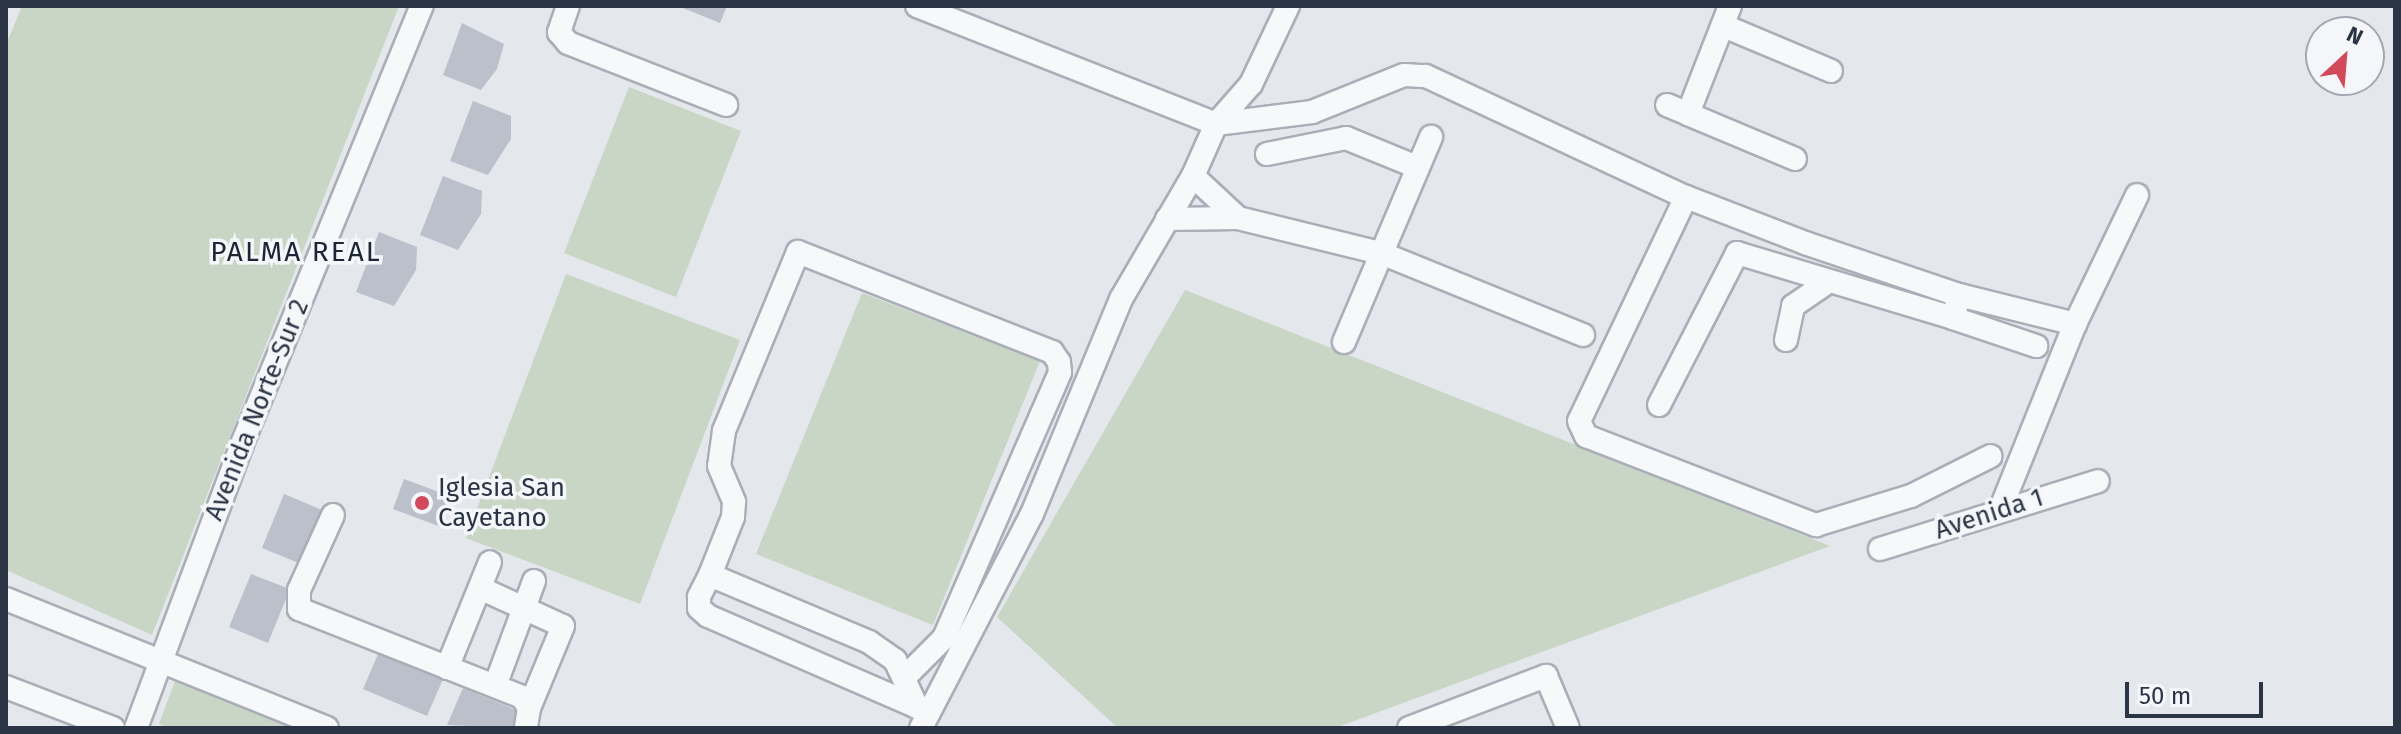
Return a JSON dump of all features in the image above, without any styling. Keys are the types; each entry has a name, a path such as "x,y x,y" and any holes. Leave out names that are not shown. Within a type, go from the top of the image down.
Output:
{"street":[{"name":"Avenida Norte-Sur 2","path":"136,728 242,444 422,6"},
{"path":"568,6 559,32 568,43 726,105"},
{"path":"917,6 1216,124 1312,112 1404,75 1426,76 1686,197 1959,295 2075,324"},
{"path":"922,716 1038,502 1112,318 1193,176 1216,124 1251,84 1288,6"},
{"path":"1688,114 1727,16 1831,71"},
{"path":"1667,105 1795,159"},
{"path":"1344,342 1431,137"},
{"path":"1267,154 1346,138 1417,167"},
{"path":"1193,176 1238,218"},
{"path":"2001,508 2075,324 2137,195"},
{"path":"1686,197 1579,421 1586,436 1816,525 1911,496 1991,456"},
{"path":"1167,219 1238,218 1381,253 1583,335"},
{"path":"906,676 944,638 1060,372 1052,352 798,252 724,431 719,466 734,502 733,517 699,597 699,608 708,616 922,716"},
{"path":"1659,405 1737,253 2036,346"},
{"path":"1786,340 1793,306 1828,282"},
{"path":"1953,318 1959,295"},
{"name":"Avenida 1","path":"1880,549 2001,508 2098,481"},
{"path":"333,515 299,590 299,609 522,697 528,718"},
{"path":"447,668 490,562"},
{"path":"710,575 869,642 895,660 906,676 922,716"},
{"path":"495,686 534,581"},
{"path":"480,588 563,626 528,718"},
{"path":"6,599 327,728"},
{"path":"1409,728 1546,676 1568,728"},
{"path":"6,687 113,728"}],"green space":[{"path":"22,6 399,6 152,635 6,570 6,45"},
{"path":"629,87 741,131 676,297 564,253"},
{"path":"566,274 740,340 640,604 466,538"},
{"path":"1185,290 1830,546 1335,728 1118,728 997,617"},
{"path":"862,293 1040,361 933,625 756,554"},
{"path":"175,681 291,728 169,728 159,724"}],"building":[{"path":"678,6 727,6 720,23"},
{"path":"462,23 504,44 497,69 481,90 443,75"},
{"path":"473,101 511,116 511,139 488,175 450,161"},
{"path":"443,176 482,191 481,214 458,250 420,235"},
{"path":"379,232 417,247 416,270 394,306 356,292"},
{"name":"Iglesia San Cayetano","path":"404,479 452,497 441,527 393,509"},
{"path":"284,494 322,510 301,564 262,548"},
{"path":"251,574 290,589 268,643 229,627"},
{"path":"379,652 443,679 427,716 363,689"},
{"path":"463,688 523,713 516,728 447,725"}],"place":[{"name":"Iglesia San Cayetano","path":"422,503"}],"district":[{"name":"PALMA REAL","path":"296,252"}]}
